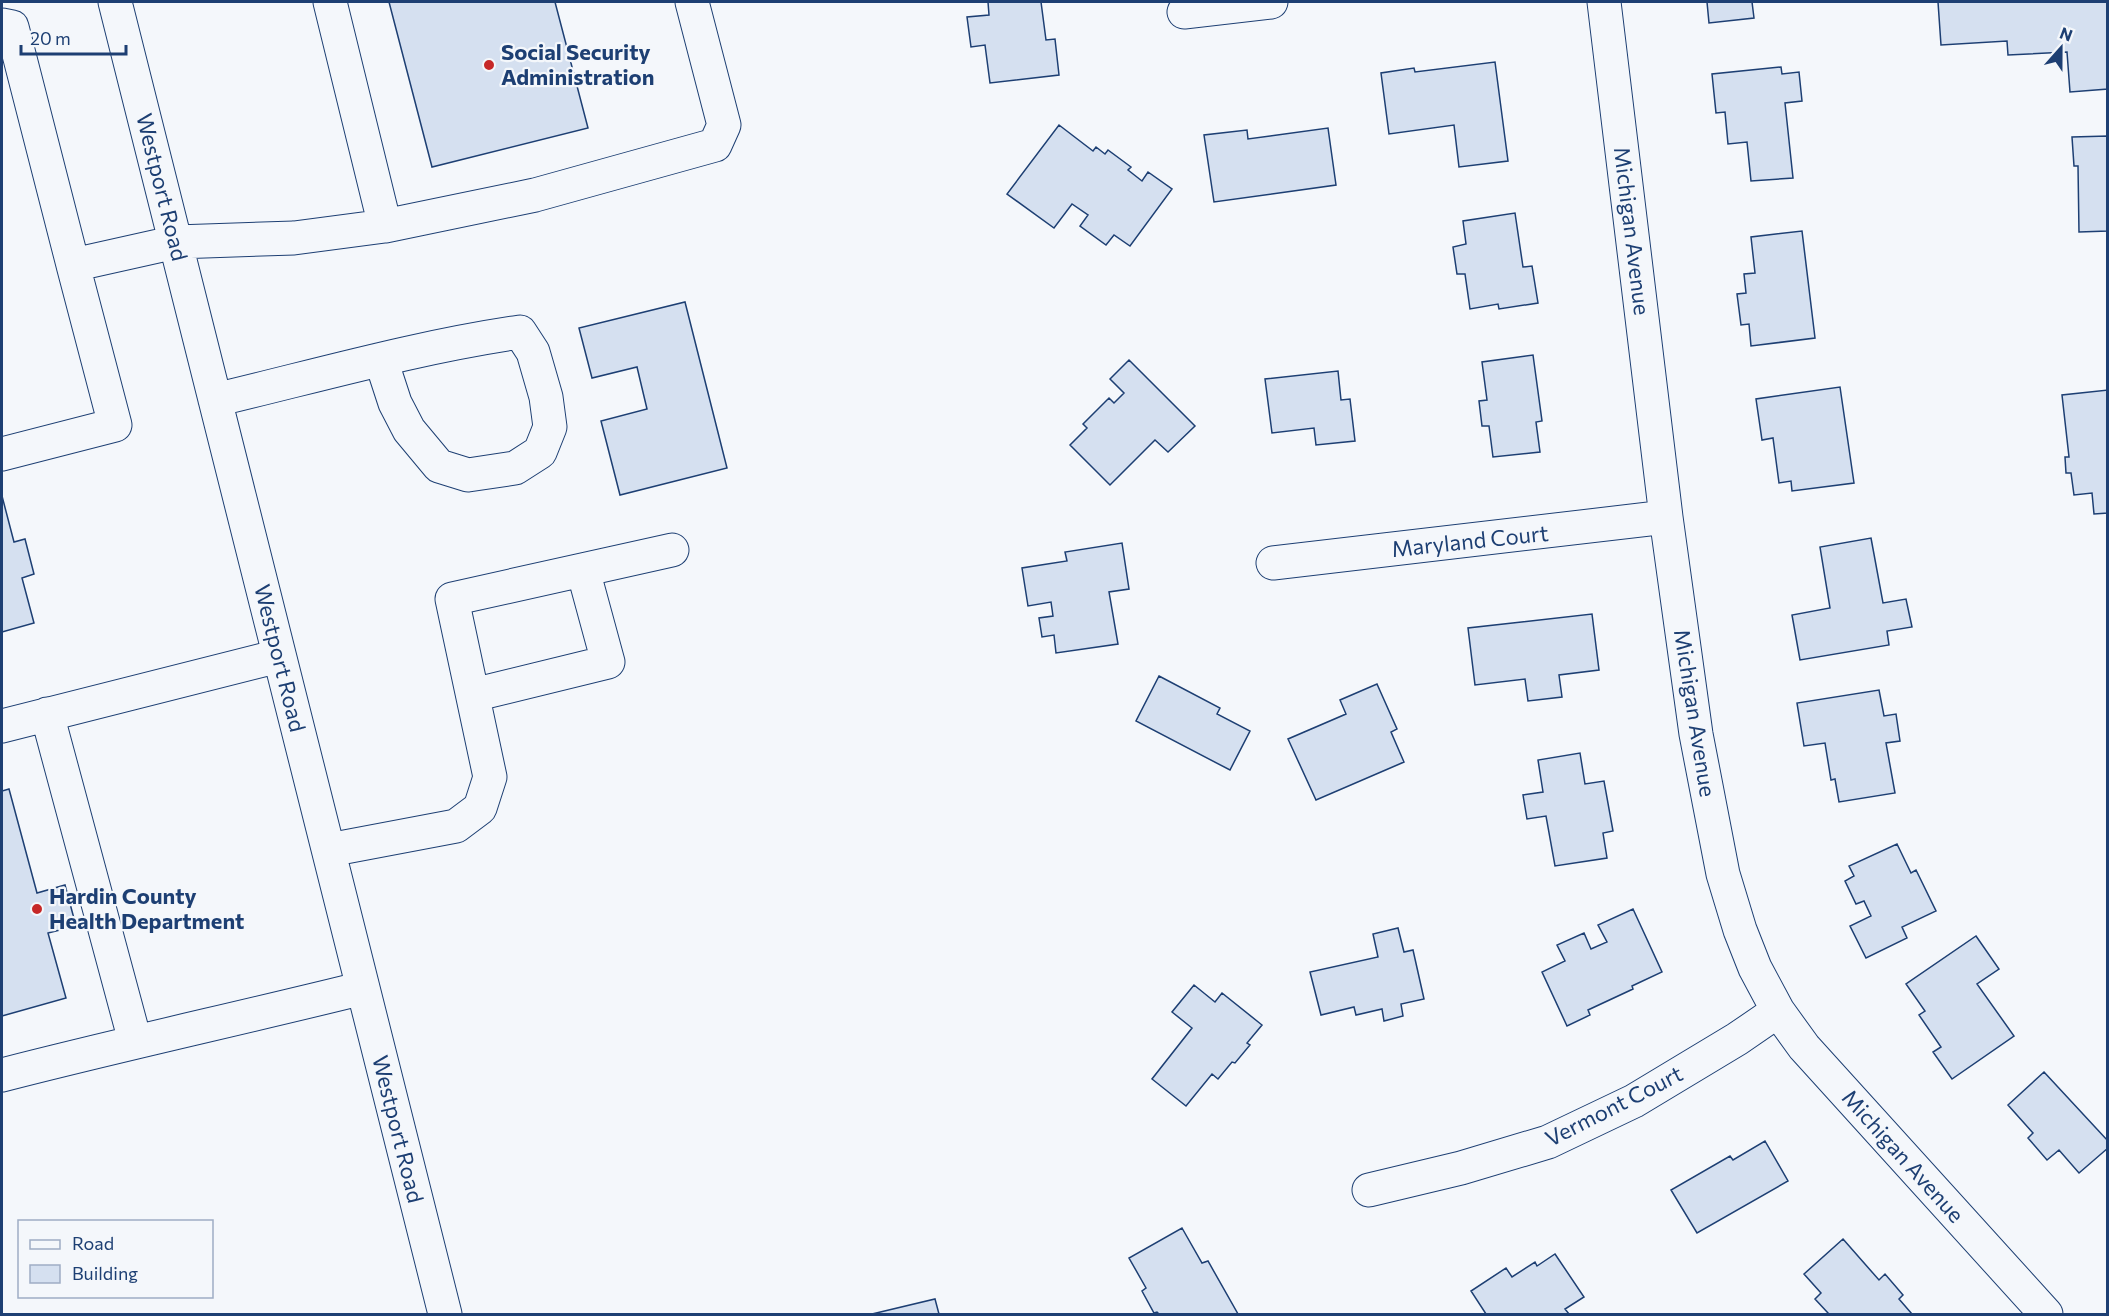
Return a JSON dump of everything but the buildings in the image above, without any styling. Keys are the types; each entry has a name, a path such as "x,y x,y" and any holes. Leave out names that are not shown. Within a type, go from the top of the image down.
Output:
{"street":[{"name":"Westport Road","path":"115,2 445,1314"},
{"path":"330,2 384,226"},
{"path":"73,265 176,242 294,238 384,226 535,195 715,145 724,125 692,2"},
{"path":"1184,12 1270,2"},
{"name":"Michigan Avenue","path":"1604,2 1666,518 1696,734 1723,874 1740,930 1755,968 1778,1011 1804,1047 2046,1314"},
{"path":"2,25 12,27 115,425 2,454"},
{"path":"215,400 381,360 483,337 520,332 533,352 546,397 550,427 540,452 515,468 468,475 439,465 409,430 394,403 381,360"},
{"name":"Maryland Court","path":"1273,563 1666,518"},
{"path":"328,850 456,826 480,808 490,777 452,599 672,550"},
{"path":"472,696 608,662 583,570"},
{"path":"2,726 279,656"},
{"path":"47,714 135,1041"},
{"path":"2,1075 135,1041 363,988"},
{"name":"Vermont Court","path":"1369,1190 1461,1168 1548,1142 1634,1101 1737,1039 1778,1011"}],"place":[{"name":"Social Security Administration","path":"489,65"},
{"name":"Hardin County Health Department","path":"37,909"}]}
